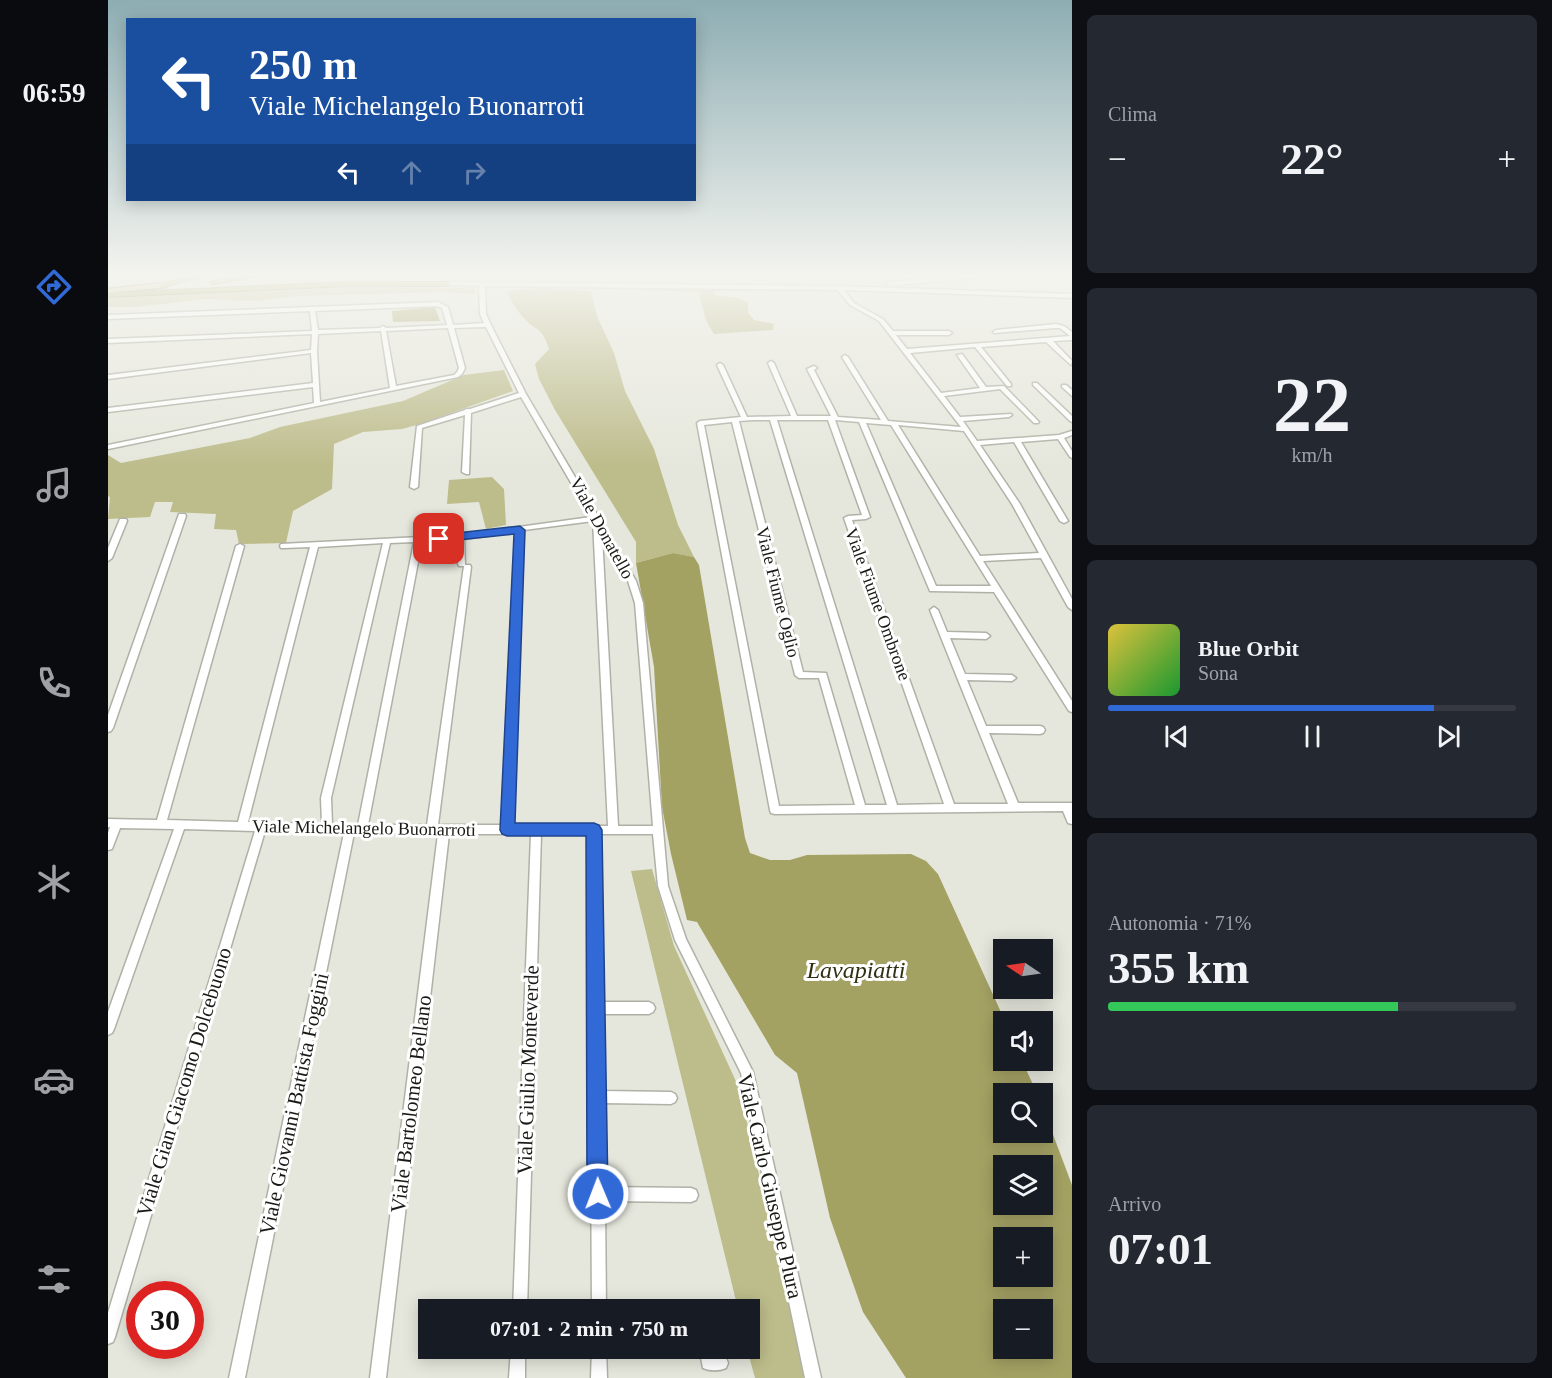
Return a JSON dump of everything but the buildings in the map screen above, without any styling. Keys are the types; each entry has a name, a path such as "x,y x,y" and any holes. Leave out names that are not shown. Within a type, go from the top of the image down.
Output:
{"street":[{"path":"108,341 184,337"},
{"path":"315,337 317,404"},
{"path":"385,337 393,388"},
{"path":"108,447 460,373 462,368 452,337"},
{"name":"Viale Donatello","path":"494,337 523,394 632,581 639,603 656,830"},
{"path":"894,337 966,429 1016,504 1072,607"},
{"path":"906,351 1070,337"},
{"path":"1048,340 1071,363"},
{"path":"976,345 1010,385"},
{"path":"108,377 314,351"},
{"path":"960,355 985,390"},
{"path":"845,357 998,589 1072,709"},
{"path":"771,363 795,418"},
{"path":"720,365 740,419"},
{"path":"814,368 810,369 833,418"},
{"path":"1035,384 1072,420"},
{"path":"108,410 316,385"},
{"path":"1064,386 1072,394"},
{"path":"940,395 1002,387 1036,422"},
{"path":"414,487 419,427 523,394"},
{"path":"466,472 468,410"},
{"path":"958,419 1009,415"},
{"path":"773,418 893,809"},
{"path":"966,429 833,418 740,419 700,423 775,810 1069,807 1072,820"},
{"name":"Viale Fiume Ombrone","path":"833,418 866,517 848,518 950,807"},
{"name":"Viale Fiume Oglio","path":"740,419 799,675 823,675 861,809"},
{"path":"861,420 933,589 998,589"},
{"path":"975,443 1072,433"},
{"path":"1060,436 1072,456"},
{"path":"1016,440 1064,521"},
{"path":"108,728 182,516"},
{"path":"285,546 460,537 597,518 614,830"},
{"path":"108,558 123,521"},
{"path":"507,830 520,530"},
{"name":"Viale Bartolomeo Bellano","path":"378,1378 438,829 464,566 460,537"},
{"name":"Viale Giovanni Battista Foggini","path":"237,1378 418,540"},
{"path":"327,829 326,798 387,542"},
{"path":"242,826 315,544"},
{"path":"161,823 240,546"},
{"path":"977,559 1044,555"},
{"path":"934,610 1015,808"},
{"path":"944,635 986,636"},
{"path":"961,677 1012,678"},
{"path":"982,729 1040,730"},
{"path":"108,846 113,823"},
{"name":"Viale Michelangelo Buonarroti","path":"113,823 327,829 656,830"},
{"path":"108,1029 181,824"},
{"name":"Viale Gian Giacomo Dolcebuono","path":"108,1337 261,827"},
{"name":"Viale Giulio Monteverde","path":"520,1299 536,830"},
{"path":"594,830 599,1299"},
{"name":"Viale Carlo Giuseppe Plura","path":"656,830 663,886 681,940 747,1072 813,1378"},
{"path":"596,1008 649,1008"},
{"path":"596,1097 671,1098"},
{"path":"598,1194 691,1195"},
{"path":"517,1378 518,1359"},
{"path":"599,1359 599,1378"},
{"path":"707,1359 708,1363 721,1363"}],"shaded area":[{"path":"544,337 607,337 625,391 654,449 678,525 694,557 673,553 636,563 636,542 555,410 539,379 535,364 549,349"},
{"path":"504,370 513,391 420,424 402,429 363,432 334,444 332,489 293,511 286,543 239,544 236,530 214,529 216,514 170,512 173,502 155,502 150,517 108,519 110,497 108,496 108,455 121,463 250,438 280,427 403,401 464,375"},
{"path":"492,477 504,489 506,525 486,529 479,502 447,504 449,480"},
{"path":"652,869 674,946 739,1088 806,1378 755,1378 750,1359 760,1359 760,1299 736,1299 631,871"}],"water":[{"name":"Lavapiatti","path":"673,553 694,557 699,565 745,838 750,853 770,860 790,860 807,855 911,854 926,861 938,874 1000,1011 993,1011 993,1071 1027,1071 1032,1083 993,1083 993,1143 1053,1143 1053,1135 1072,1185 1072,1378 906,1378 863,1312 830,1218 797,1073 775,1055 697,922 687,920 662,807 654,667 636,563"}],"route":[{"path":"439,539 520,530 507,830 594,830 598,1194"}]}
